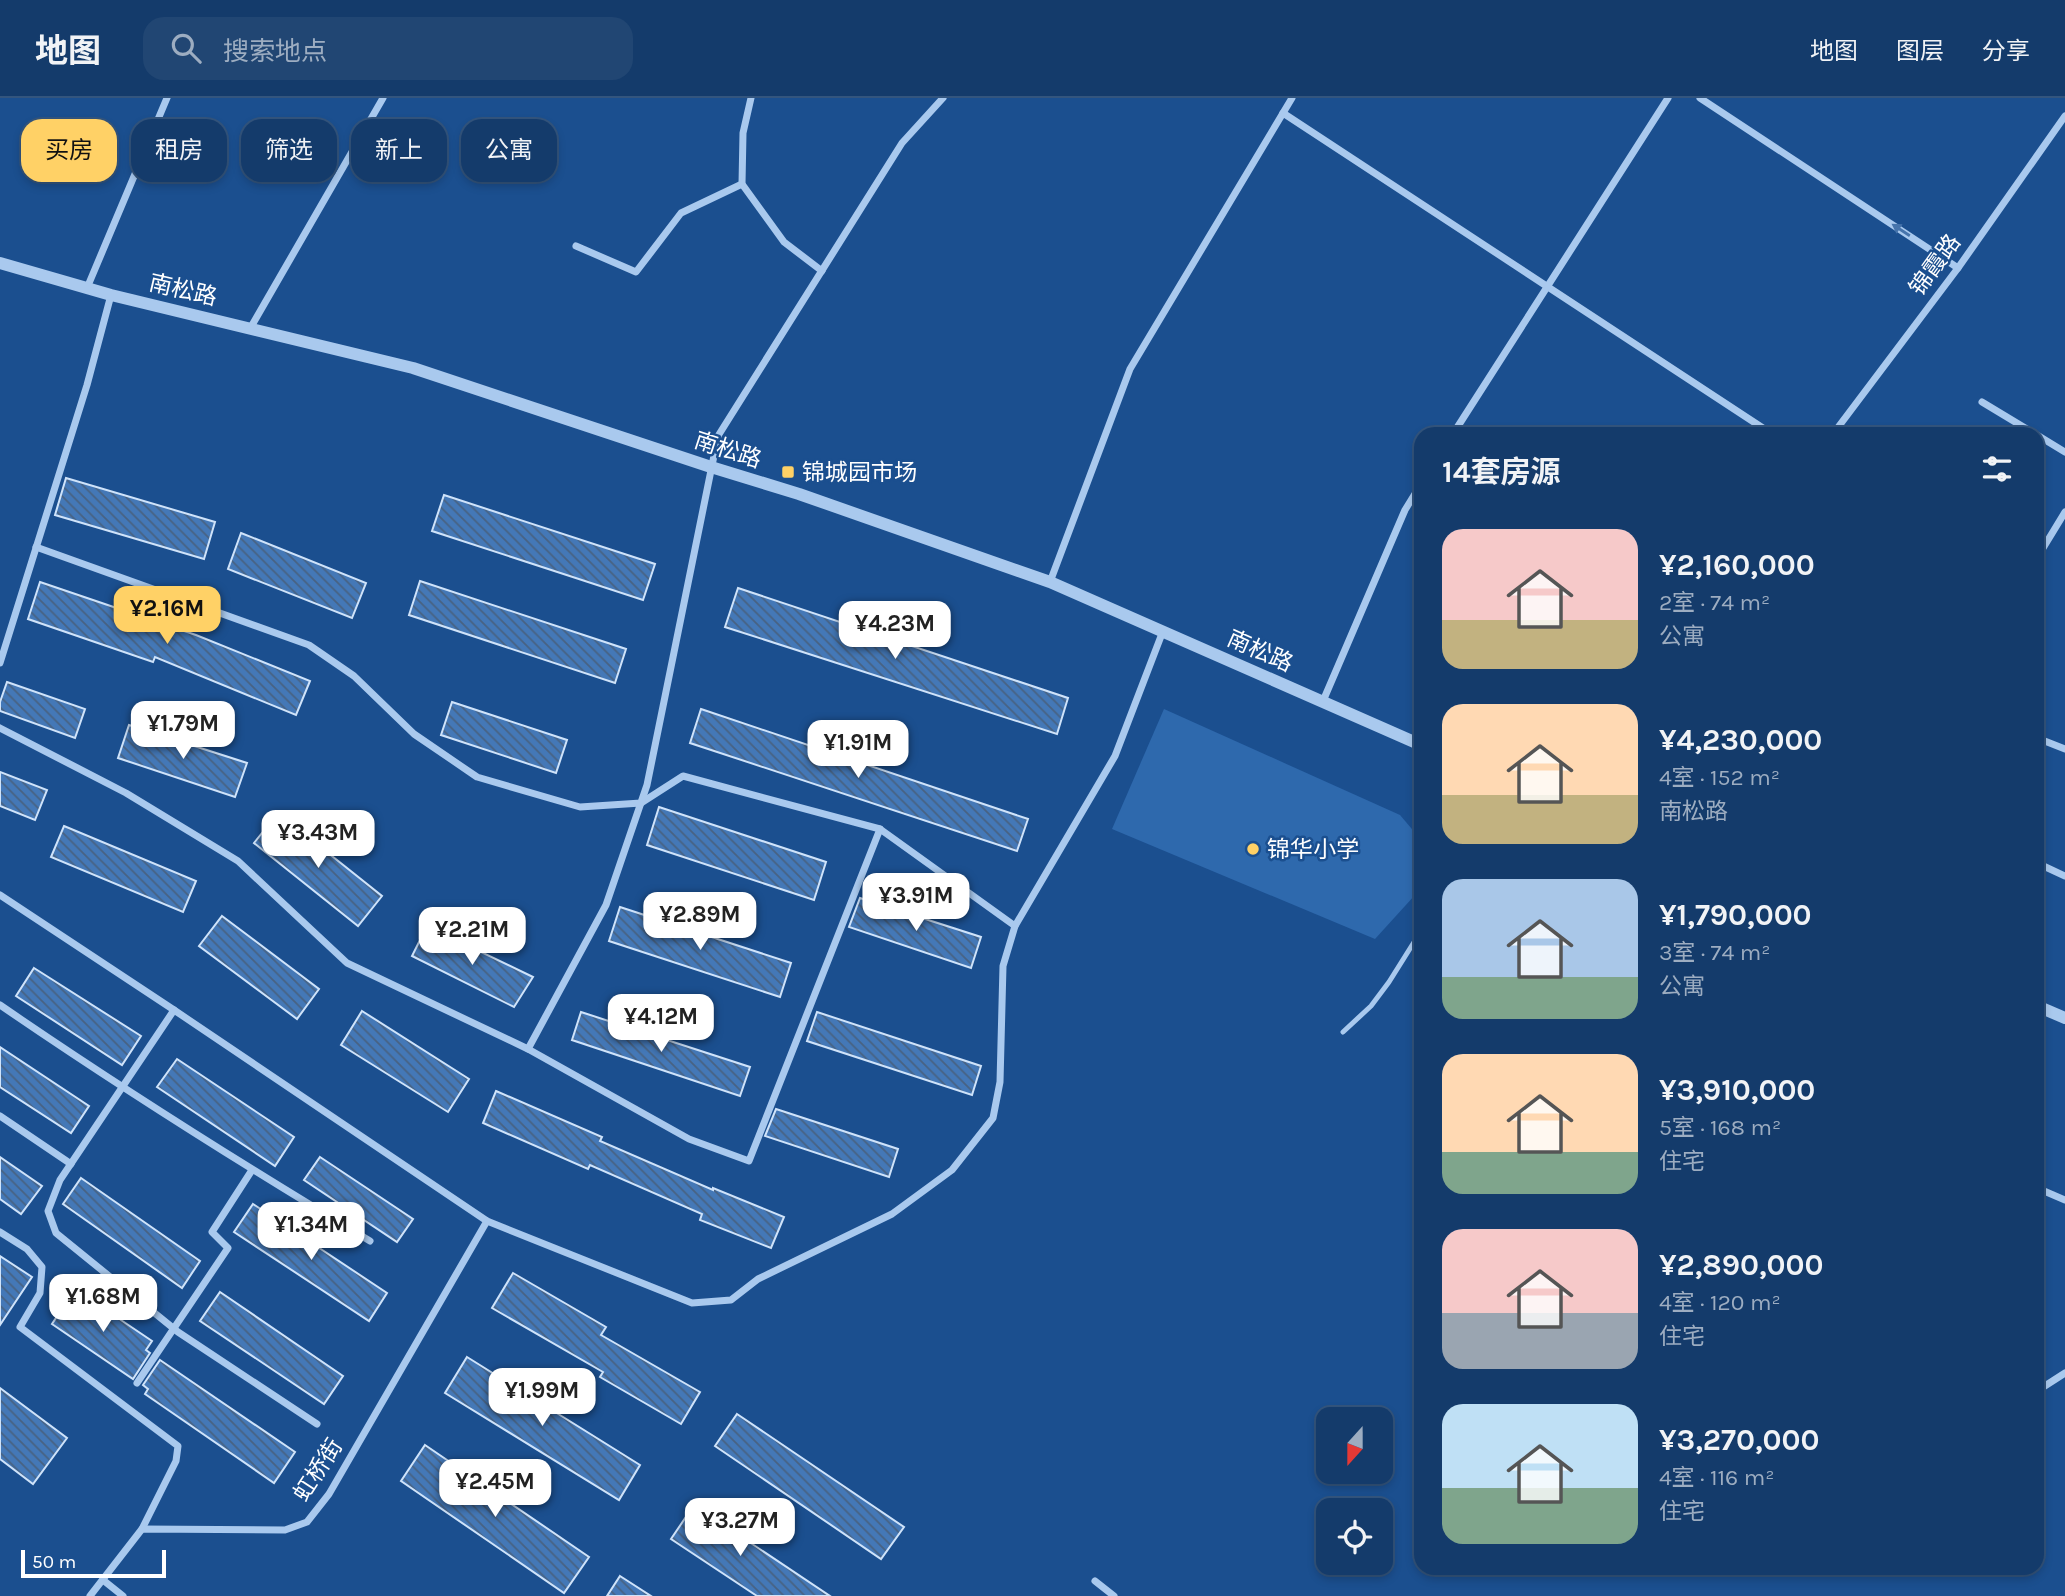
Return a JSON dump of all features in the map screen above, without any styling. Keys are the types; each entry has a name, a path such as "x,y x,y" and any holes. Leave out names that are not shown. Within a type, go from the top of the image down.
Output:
{"street":[{"path":"87,288 167,98"},
{"path":"251,327 383,98"},
{"path":"751,98 743,132 742,184 784,242 822,271"},
{"path":"528,1049 606,905 640,803 649,772 718,436 902,143 943,98"},
{"path":"1050,582 1130,369 1292,98"},
{"path":"1457,427 1668,98"},
{"path":"1700,98 1958,268"},
{"path":"1283,113 1761,427"},
{"name":"锦霞路","path":"1838,427 1958,268 2065,116"},
{"path":"576,246 636,272 681,213 742,184"},
{"name":"南松路","path":"0,263 111,295 413,368 799,494 1050,582 1414,742"},
{"path":"0,663 87,385 111,295"},
{"path":"1982,402 2023,427"},
{"path":"2044,440 2065,452"},
{"path":"1323,702 1405,510 1414,495"},
{"path":"2044,546 2065,512"},
{"path":"36,547 309,645 354,676 414,734 477,777 580,807 640,803 683,776 880,829 1015,926"},
{"path":"0,895 487,1222 692,1303 731,1300 758,1279 892,1214 952,1170 993,1118 1000,1082 1003,967 1015,926 1115,756 1163,631"},
{"path":"0,728 126,793 238,861 347,963 528,1049 689,1139 749,1161 880,829"},
{"path":"2044,741 2065,750"},
{"path":"2044,866 2065,876"},
{"path":"0,1005 122,1088 370,1241"},
{"path":"2044,1009 2065,1018"},
{"path":"173,1010 60,1180 48,1211 56,1234 174,1328 317,1424"},
{"path":"0,1116 71,1164"},
{"path":"137,1383 228,1248 212,1232 252,1170"},
{"path":"2044,1191 2065,1200"},
{"name":"虹桥街","path":"142,1529 285,1530 307,1522 329,1494 487,1222"},
{"path":"0,1232 27,1250 42,1267 40,1293 20,1327 178,1446 176,1461 142,1529 90,1596"},
{"path":"2044,1386 2065,1373"},
{"path":"103,1580 123,1596"},
{"path":"1095,1581 1114,1596"}],"lane":[{"path":"1343,1032 1371,1006 1414,942"}],"shaded area":[{"path":"1164,709 1400,815 1414,831 1414,896 1375,939 1112,829"}],"building":[{"path":"66,478 215,522 204,559 55,515"},
{"path":"444,495 655,564 643,600 432,531"},
{"path":"241,533 366,583 352,618 228,569"},
{"path":"420,581 626,649 615,683 409,615"},
{"path":"40,582 196,635 310,681 296,715 155,657 153,662 28,619"},
{"path":"738,588 1068,698 1057,734 725,627"},
{"path":"7,682 85,709 75,738 0,711 0,702"},
{"path":"452,702 567,740 556,773 441,735"},
{"path":"701,709 1028,819 1017,851 690,743"},
{"path":"129,725 247,763 235,797 118,758"},
{"path":"0,772 47,790 35,820 0,806"},
{"path":"659,807 826,862 814,900 647,845"},
{"path":"278,813 382,896 358,926 254,843"},
{"path":"64,826 196,881 183,912 51,857"},
{"path":"860,898 981,937 971,968 849,927"},
{"path":"620,907 791,963 780,997 609,941"},
{"path":"222,916 319,989 297,1019 199,946"},
{"path":"427,926 533,977 514,1007 412,956"},
{"path":"34,968 141,1036 122,1065 16,996"},
{"path":"362,1011 469,1079 448,1112 341,1045"},
{"path":"581,1012 750,1067 740,1096 572,1040"},
{"path":"817,1012 981,1066 972,1095 807,1041"},
{"path":"0,1047 89,1106 71,1133 0,1087"},
{"path":"177,1059 294,1137 275,1166 157,1087"},
{"path":"496,1091 602,1137 600,1141 713,1190 784,1217 771,1248 700,1220 702,1214 590,1165 588,1169 483,1123"},
{"path":"776,1109 898,1149 889,1177 765,1136"},
{"path":"0,1157 42,1186 21,1214 0,1199"},
{"path":"320,1157 413,1219 397,1242 304,1180"},
{"path":"81,1178 200,1261 182,1288 63,1204"},
{"path":"253,1204 387,1293 369,1321 234,1232"},
{"path":"0,1256 32,1277 0,1325"},
{"path":"513,1273 606,1327 601,1335 700,1392 681,1424 600,1377 603,1372 492,1308"},
{"path":"75,1289 152,1341 146,1350 150,1353 133,1379 52,1324"},
{"path":"220,1292 343,1376 324,1404 200,1321"},
{"path":"467,1357 640,1465 619,1500 445,1393"},
{"path":"160,1360 295,1452 274,1483 145,1394 148,1389 143,1385"},
{"path":"0,1388 67,1438 33,1484 0,1459"},
{"path":"737,1414 904,1527 881,1559 715,1446"},
{"path":"425,1445 589,1557 564,1593 401,1481"},
{"path":"694,1505 830,1596 757,1596 671,1539"},
{"path":"620,1576 651,1596 607,1596"}],"place":[{"name":"锦城园市场","path":"788,472"},
{"name":"锦华小学","path":"1253,849"}]}
